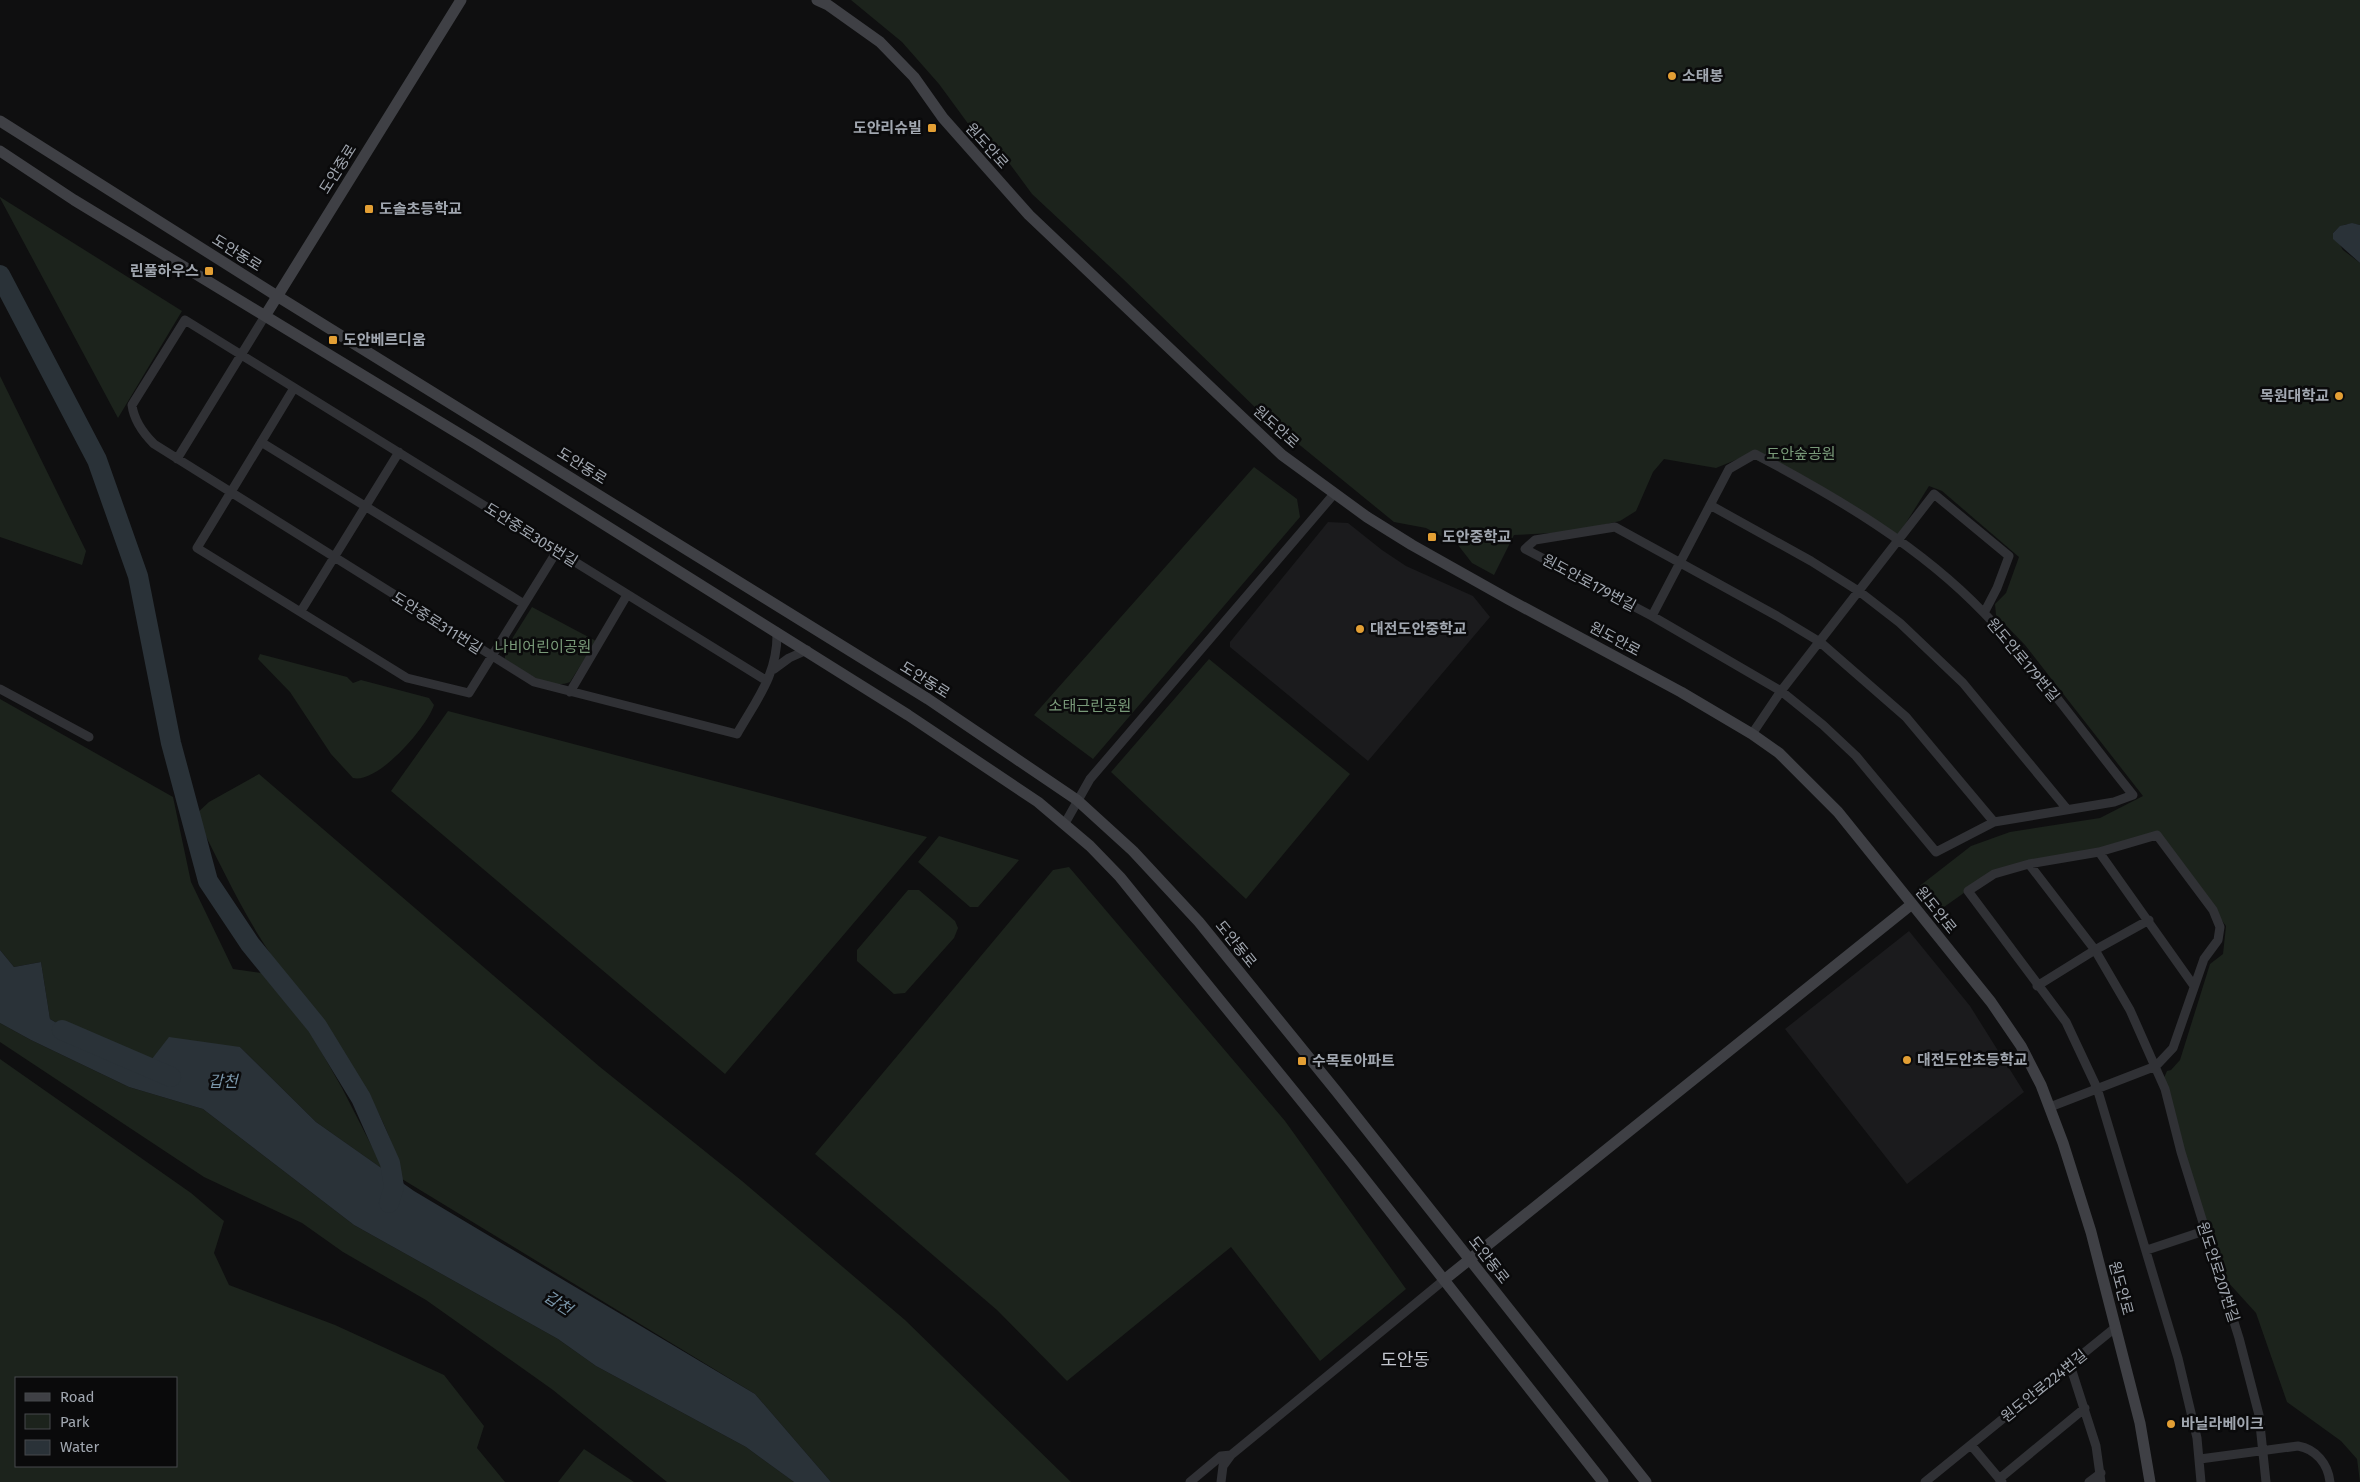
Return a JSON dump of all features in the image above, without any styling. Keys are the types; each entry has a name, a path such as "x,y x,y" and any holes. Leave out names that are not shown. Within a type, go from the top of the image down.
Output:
{"main road":[{"name":"도안중로","path":"265,316 461,0"},
{"name":"원도안로","path":"817,0 828,5 880,42 914,77 943,118 1029,215 1282,454 1367,518 1412,545 1508,600 1681,692 1752,734 1779,753 1824,797 1991,1002 2021,1046 2050,1107 2091,1232 2140,1423 2150,1482"},
{"name":"도안동로","path":"0,121 277,296 928,700 1053,782 1077,800 1133,851 1199,922 1337,1092 1646,1482"},
{"path":"0,151 74,200 807,650 1011,783 1090,846 1120,877 1352,1162 1603,1482"},
{"path":"1444,1280 1912,904"}],"street":[{"name":"도안중로","path":"177,459 265,316"},
{"path":"177,459 144,434 133,416 132,405 185,320 241,355"},
{"name":"도안중로305번길","path":"241,355 767,681"},
{"path":"294,388 197,548 407,678 469,693 557,551"},
{"path":"261,442 524,604"},
{"path":"300,611 399,452"},
{"name":"원도안로179번길","path":"1652,616 1729,469 1755,454 1837,500 1941,573 1984,613 2133,795 2114,802 2067,809"},
{"name":"도안중로311번길","path":"177,459 491,657 534,682 738,734 774,669"},
{"path":"1064,825 1090,779 1334,494"},
{"path":"1752,734 1782,691 1934,494 2008,556 1997,588 1984,613"},
{"path":"1680,563 1820,642 1906,717 1994,822 2067,809 1964,683 1900,623 1860,592 1803,557 1710,505"},
{"name":"원도안로179번길","path":"1680,563 1615,527 1535,540 1525,549 1652,616 1782,691 1823,725 1856,756 1936,852 1994,822"},
{"path":"570,692 627,595"},
{"path":"774,669 778,647 777,632"},
{"path":"774,669 790,658 807,650"},
{"path":"0,689 89,737"},
{"path":"2050,1107 2097,1088 2156,1066 2173,1048 2204,959 2218,940 2220,927 2214,910 2157,835 2099,852 2029,864 1994,874 1968,891 2037,986 2066,1022 2097,1088 2178,1358 2200,1460 2201,1482"},
{"path":"2099,852 2194,986"},
{"name":"원도안로207번길","path":"2029,864 2095,950 2130,1010 2165,1089 2204,1231 2239,1338 2259,1416 2266,1482"},
{"path":"2037,986 2095,950 2149,920"},
{"path":"2147,1250 2204,1231"},
{"path":"1222,1482 1223,1466 1231,1454 1444,1280"},
{"name":"원도안로224번길","path":"1925,1482 2116,1327"},
{"path":"2070,1365 2096,1446 2101,1478 2089,1482"},
{"path":"1971,1444 2000,1480 2085,1408"},
{"path":"2200,1460 2305,1447 2326,1465 2330,1482"},
{"path":"1190,1482 1221,1456 1231,1454"}],"shaded area":[{"name":"대전도안중학교","path":"1328,522 1348,523 1406,566 1473,596 1490,617 1368,761 1230,647 1230,642"},
{"name":"대전도안초등학교","path":"1909,931 1970,1006 2024,1092 1907,1184 1785,1029"}],"green space":[{"name":"도안숲공원","path":"851,0 2360,0 2360,225 2345,225 2333,233 2343,250 2360,263 2360,1482 2357,1459 2341,1441 2287,1402 2256,1313 2227,1281 2185,1160 2163,1080 2167,1071 2171,1070 2180,1060 2210,964 2223,954 2226,926 2156,833 2132,841 1992,873 1937,912 1917,888 1971,846 2010,832 2100,818 2143,796 2025,645 1996,615 1995,604 2006,593 2019,557 1942,491 1929,486 1899,534 1893,534 1826,494 1754,459 1755,452 1716,468 1664,459 1653,472 1636,511 1620,521 1572,532 1514,535 1494,575 1472,563 1458,545 1426,528 1394,522 1263,415 1122,278 1032,194 998,148 972,129 939,84 902,42"},
{"path":"0,198 182,311 118,418"},
{"path":"0,376 86,551 82,565 0,537"},
{"name":"소태근린공원","path":"1254,467 1297,499 1300,517 1093,759 1034,715"},
{"name":"나비어린이공원","path":"532,607 596,641 570,682 553,684 545,682 505,659 505,650"},
{"path":"260,654 347,677 353,683 361,680 429,698 434,705 422,727 388,763 375,772 363,777 353,778 331,754 290,692 258,659"},
{"path":"1209,659 1350,774 1246,899 1111,772"},
{"path":"0,699 173,797 191,882 233,969 262,973 297,1009 342,1088 384,1170 316,1122 240,1047 141,1073 50,1019 41,962 14,967 0,950"},
{"path":"448,711 927,837 725,1074 391,791"},
{"path":"259,774 600,1067 742,1181 905,1320 1071,1482 831,1482 755,1394 402,1179 392,1145 378,1112 361,1081 278,966 259,936 195,815 209,802"},
{"path":"939,836 1019,860 978,907 970,907 918,862"},
{"path":"1069,867 1285,1121 1406,1289 1320,1361 1231,1247 1067,1381 997,1310 815,1154 1053,870"},
{"path":"908,890 919,890 955,921 958,928 954,938 905,993 894,994 857,961 857,950"},
{"path":"0,1023 129,1087 203,1109 354,1225 558,1339 596,1366 746,1447 794,1482 667,1482 553,1390 426,1300 343,1252 302,1223 204,1177 0,1042"},
{"path":"0,1059 191,1193 224,1221 214,1253 229,1285 335,1325 444,1375 484,1426 477,1448 505,1482 0,1482"},
{"path":"584,1449 634,1482 558,1482"}],"water":[{"path":"2352,223 2360,225 2360,263 2333,239 2333,233 2340,226"},
{"name":"갑천","path":"0,950 14,967 41,962 50,1019 141,1073 169,1037 240,1047 316,1122 414,1191 755,1394 831,1482 794,1482 746,1447 596,1366 558,1339 354,1225 203,1109 129,1087 0,1023"}],"waterway":[{"path":"0,275 97,460 138,576 171,743 208,881 250,944 317,1026 361,1098 390,1163 394,1187 389,1203"},
{"name":"갑천","path":"62,1030 171,1077"}],"place":[{"name":"소태봉","path":"1672,76"},
{"name":"도안리슈빌","path":"932,128"},
{"name":"도솔초등학교","path":"369,209"},
{"name":"린풀하우스","path":"209,271"},
{"name":"도안베르디움","path":"333,340"},
{"name":"목원대학교","path":"2339,396"},
{"name":"도안중학교","path":"1432,537"},
{"name":"대전도안중학교","path":"1360,629"},
{"name":"대전도안초등학교","path":"1907,1060"},
{"name":"수목토아파트","path":"1302,1061"},
{"name":"바닐라베이크","path":"2171,1424"}],"district":[{"name":"도안동","path":"1405,1360"}]}
